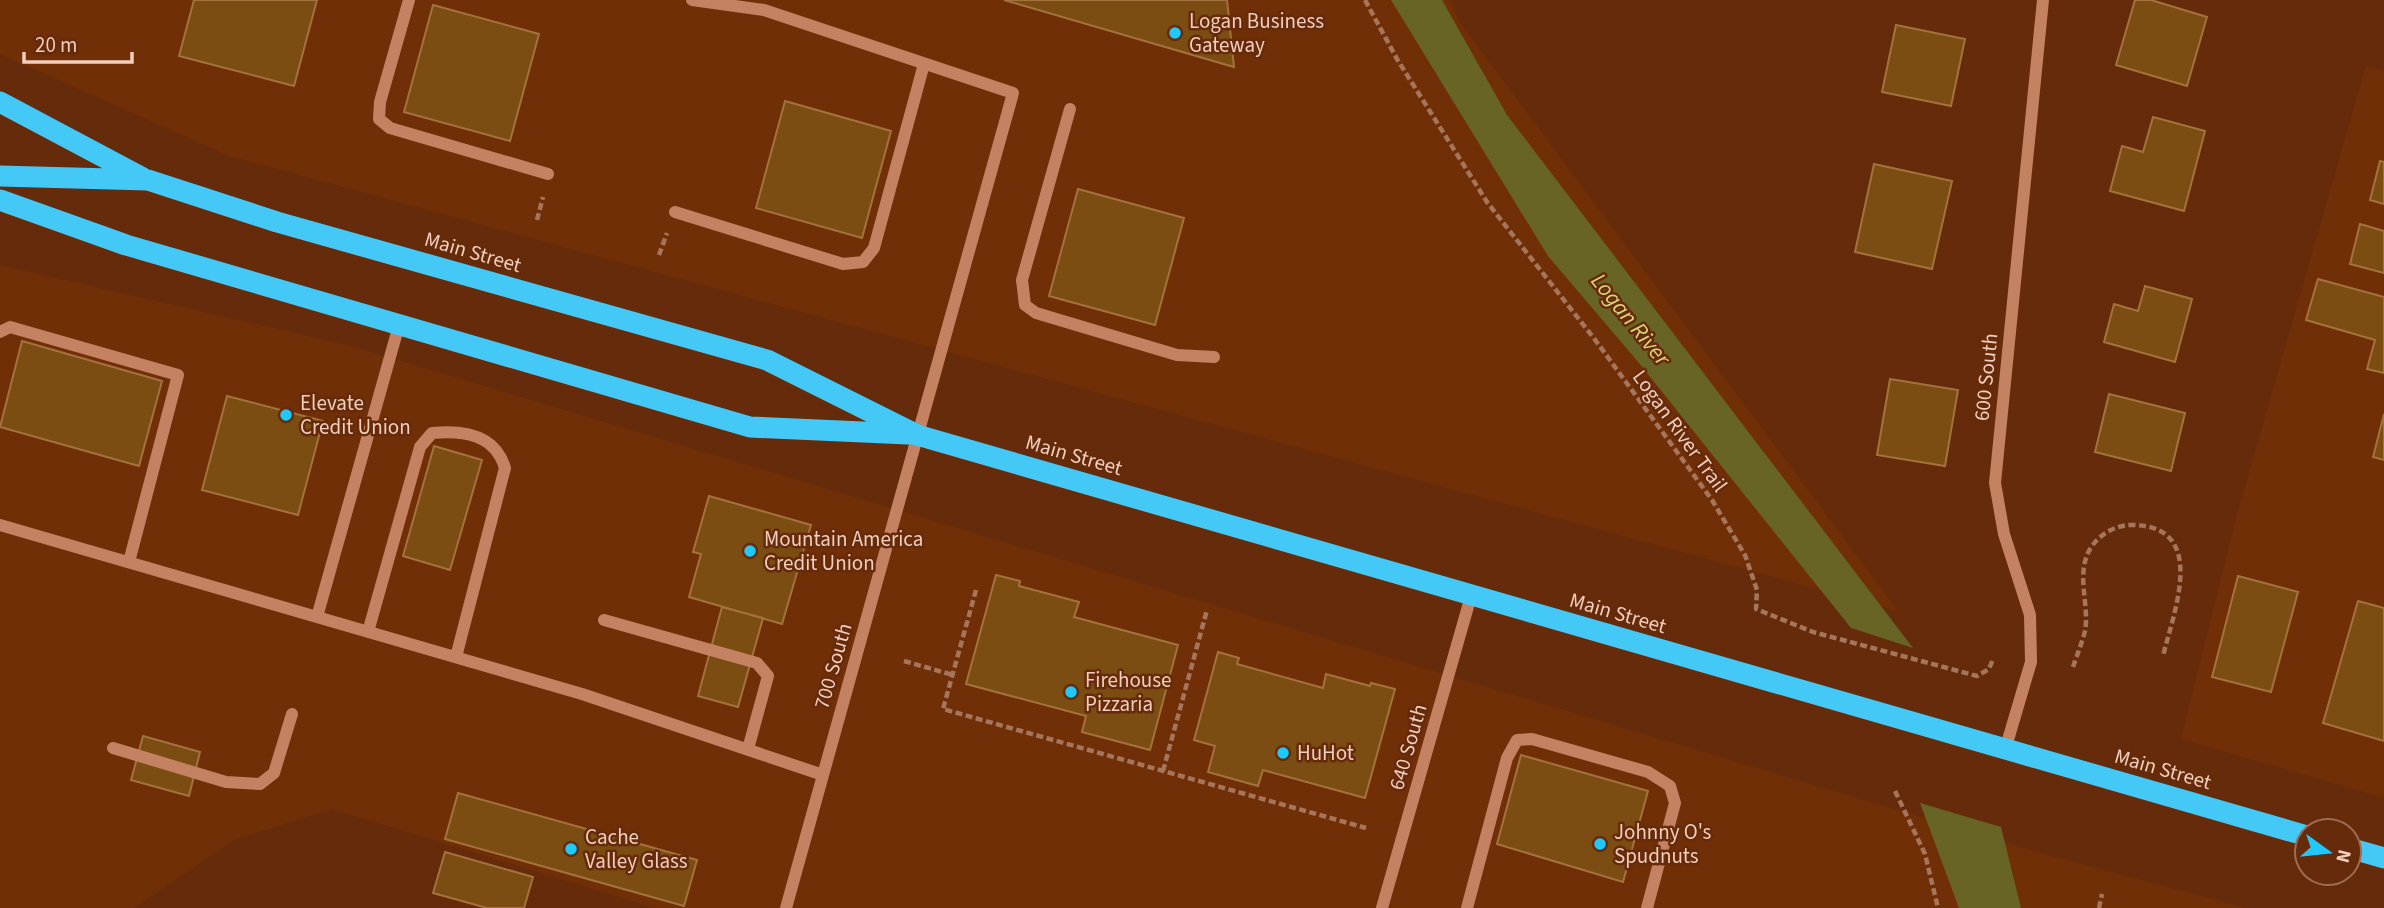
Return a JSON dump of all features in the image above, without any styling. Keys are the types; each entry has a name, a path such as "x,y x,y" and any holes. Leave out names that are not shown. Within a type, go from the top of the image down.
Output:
{"highway":[{"path":"0,102 148,180"},
{"name":"Main Street","path":"0,176 148,180 290,225 767,360 917,435 2293,831"},
{"name":"Main Street","path":"0,201 126,245 750,427 917,435"},
{"path":"2363,852 2384,858"}],"street":[{"path":"409,0 380,102 379,119 390,128 548,174"},
{"path":"675,212 843,264 863,262 874,248 924,64 765,5 692,0"},
{"name":"600 South","path":"2005,750 2031,662 2029,615 2004,534 1995,483 2043,0"},
{"name":"700 South","path":"786,908 1013,93 924,64"},
{"path":"1070,109 1023,281 1025,305 1036,313 1177,355 1214,357"},
{"path":"317,617 399,325"},
{"path":"0,332 10,327 178,375 129,562"},
{"path":"368,632 420,447 432,433 452,431 484,439 500,452 505,467 456,657"},
{"path":"0,525 582,694 823,775"},
{"name":"640 South","path":"1382,908 1471,596"},
{"path":"604,620 757,663 768,676 748,750"},
{"path":"113,748 226,782 260,784 274,773 292,714"},
{"path":"1467,908 1507,758 1517,740 1532,739 1648,772 1670,786 1675,803 1647,908"}],"path":[{"name":"Logan River Trail","path":"1365,0 1397,59 1488,202 1596,341 1712,500 1745,555 1758,590 1756,609 1813,632 1978,676 1989,669 1993,659"},
{"path":"2073,667 2085,630 2085,562 2101,536 2130,524 2146,526 2160,532 2171,541 2180,555 2181,581 2163,656"},
{"path":"976,590 943,709 1366,828"},
{"path":"1163,772 1207,610"},
{"path":"904,661 953,675"},
{"path":"1895,791 1925,854 1938,908"},
{"path":"2099,908 2102,894"}],"shaded area":[{"path":"0,0 1450,0 1461,24 1898,611 229,156 0,54"},
{"path":"2366,65 2384,71 2384,798 2181,739 2238,511"},
{"path":"0,265 351,346 2037,852 2247,908 655,908 332,809 234,840 134,908 0,908"}],"water":[{"name":"Logan River","path":"1391,0 1442,0 1507,115 1913,648 1851,628 1639,363 1548,256"},
{"path":"1920,803 2001,827 2021,908 1959,908"}],"building":[{"path":"194,0 317,0 294,86 179,56"},
{"name":"Logan Business Gateway","path":"1004,0 1227,0 1234,67"},
{"path":"2135,0 2151,0 2207,17 2187,86 2116,65"},
{"path":"433,5 539,34 510,141 404,112"},
{"path":"1896,25 1965,39 1951,106 1882,92"},
{"path":"785,101 891,131 862,238 756,208"},
{"path":"2153,117 2205,131 2184,211 2110,191 2122,146 2143,152"},
{"path":"2380,161 2384,162 2384,204 2370,200"},
{"path":"1874,164 1952,181 1932,269 1855,252"},
{"path":"1078,189 1184,218 1155,325 1049,296"},
{"path":"2360,224 2384,231 2384,273 2350,264"},
{"path":"2318,279 2384,297 2384,373 2367,369 2375,340 2306,320"},
{"path":"2145,286 2192,299 2175,362 2104,342 2114,304 2138,311"},
{"path":"22,341 162,381 139,466 0,427"},
{"path":"1890,379 1958,390 1945,466 1877,455"},
{"path":"2109,394 2185,413 2171,471 2095,452"},
{"path":"227,396 323,421 298,515 202,490"},
{"path":"2384,414 2384,460 2373,457"},
{"path":"434,446 482,460 450,570 403,556"},
{"path":"709,496 811,525 782,624 689,597 701,554 693,552"},
{"path":"996,575 1020,581 1019,586 1079,602 1074,617 1178,645 1150,750 1082,732 1086,716 966,684"},
{"path":"2238,576 2298,592 2271,692 2212,677"},
{"path":"2358,601 2384,608 2384,741 2323,723"},
{"path":"722,607 763,618 738,707 698,696"},
{"path":"1218,652 1239,658 1237,664 1323,688 1326,674 1370,686 1371,683 1395,689 1365,798 1263,770 1258,786 1208,772 1215,746 1194,740"},
{"path":"143,736 200,752 189,796 131,780"},
{"path":"1521,755 1648,791 1623,882 1497,844"},
{"name":"Cache Valley Glass","path":"458,793 697,860 684,906 445,839"},
{"path":"445,852 533,877 524,908 487,908 433,893"}],"place":[{"name":"Logan Business Gateway","path":"1175,33"},
{"name":"Elevate Credit Union","path":"286,415"},
{"name":"Mountain America Credit Union","path":"750,551"},
{"name":"Firehouse Pizzaria","path":"1071,692"},
{"name":"HuHot","path":"1283,753"},
{"name":"Johnny O's Spudnuts","path":"1600,844"},
{"name":"Cache Valley Glass","path":"571,849"}]}
